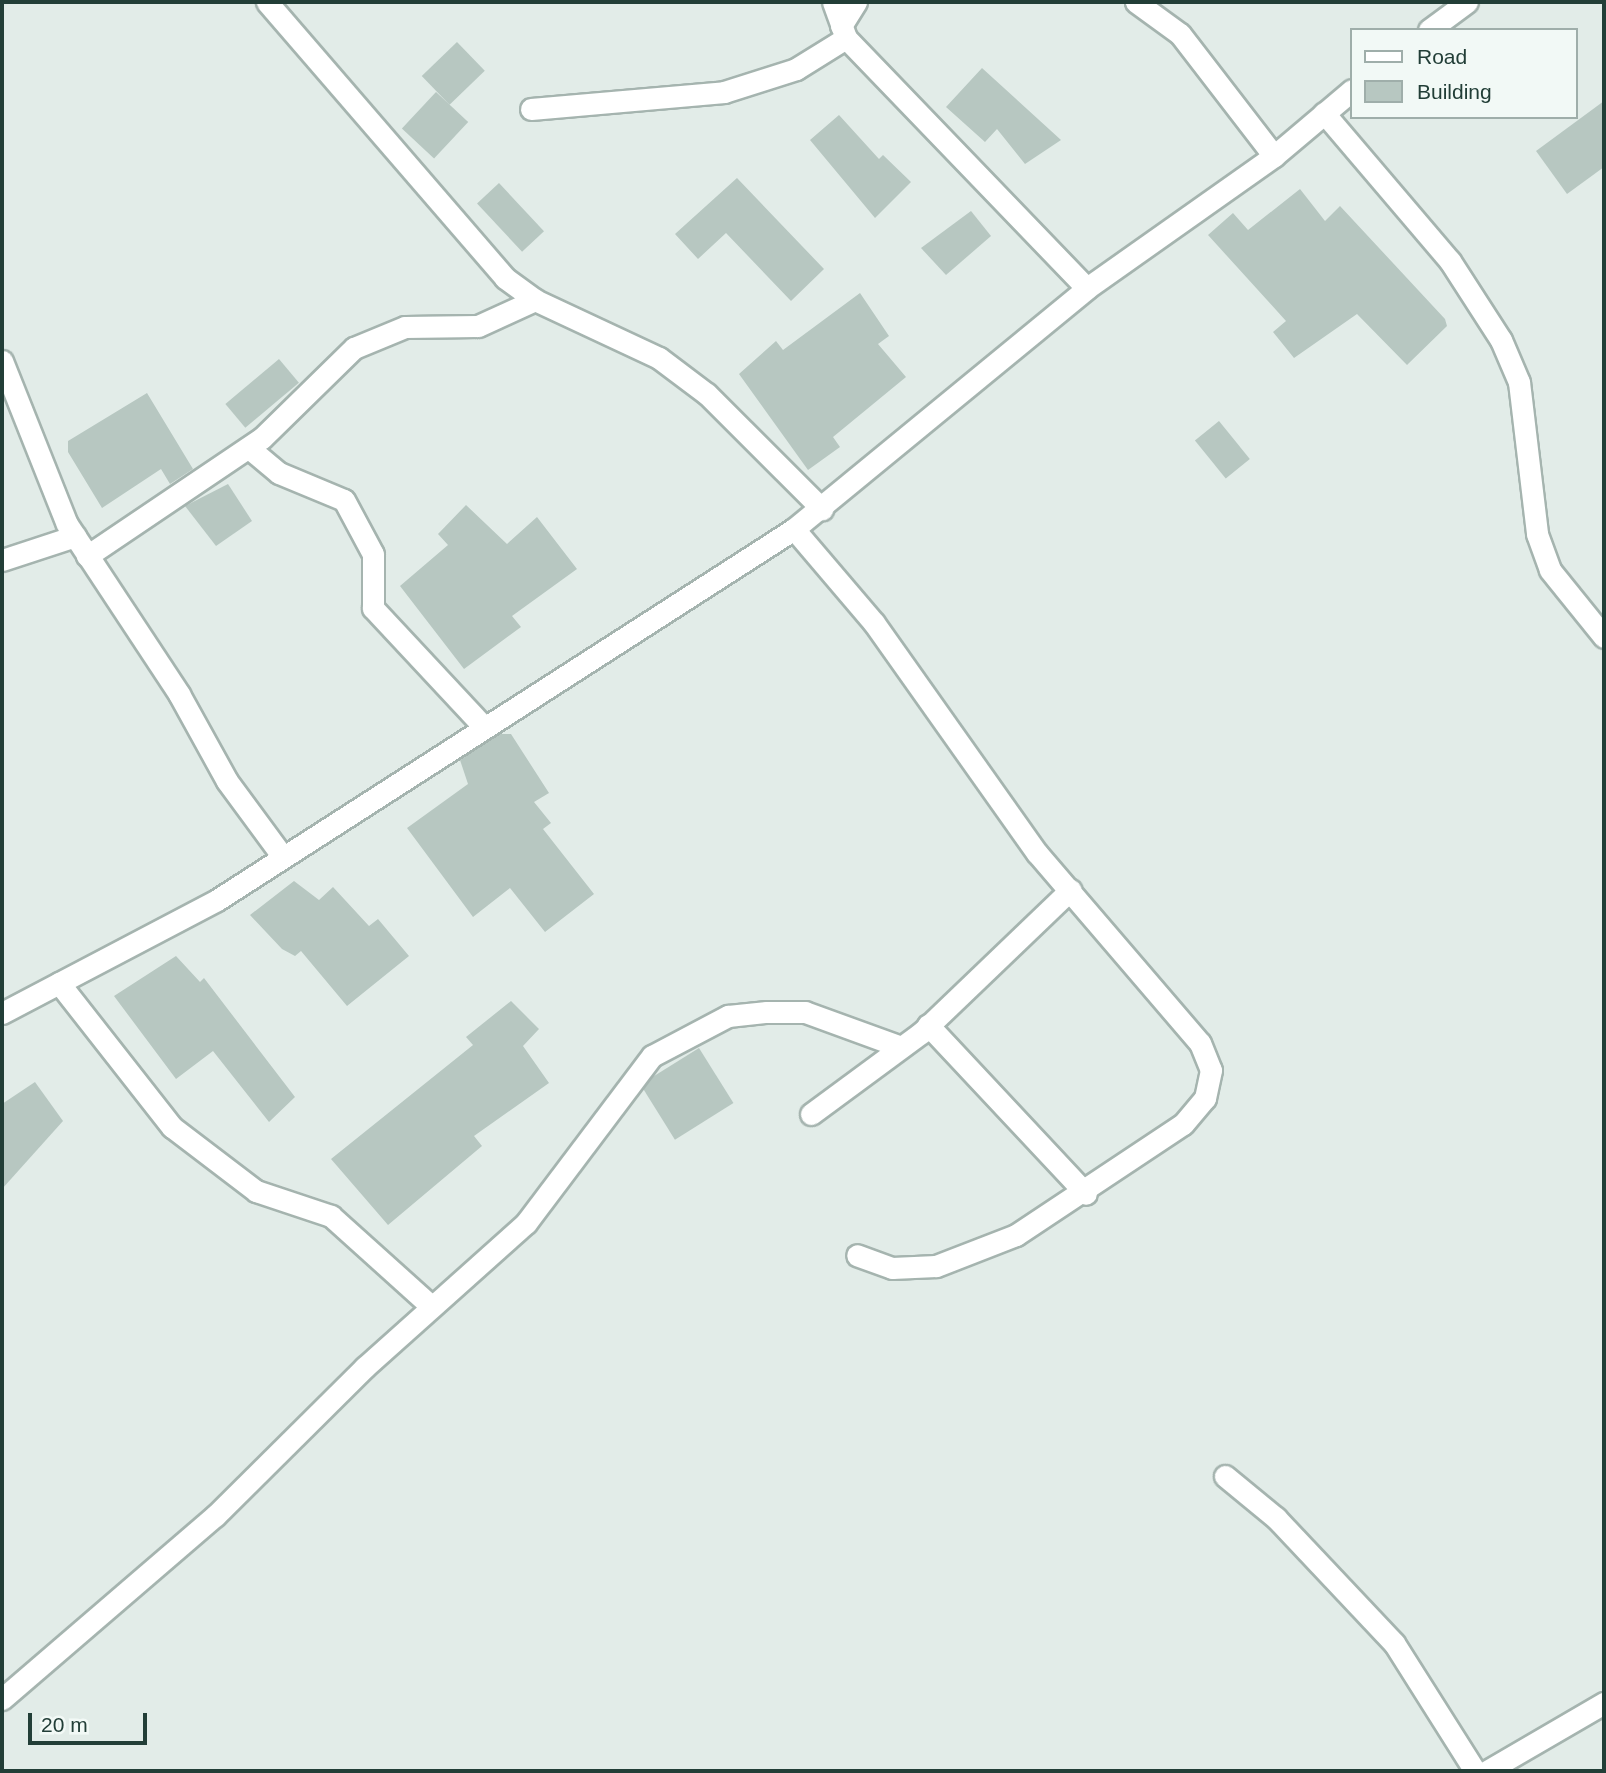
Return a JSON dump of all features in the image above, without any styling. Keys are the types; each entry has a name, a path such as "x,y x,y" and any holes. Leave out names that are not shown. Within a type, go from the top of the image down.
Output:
{"street":[{"path":"267,2 474,246 535,300 659,358 707,394 822,509"},
{"path":"833,2 844,32 1087,288"},
{"path":"531,109 724,92 796,69 844,32 856,2"},
{"path":"1136,2 1180,34 1274,156"},
{"path":"1432,28 1467,2"},
{"path":"2,1013 283,857 822,509 1087,288 1274,156 1350,92"},
{"path":"1324,113 1450,261 1501,340 1521,394 1537,534 1550,570 1604,638"},
{"path":"87,556 249,448 354,348 380,334 405,327 478,327 535,300"},
{"path":"2,361 75,536 179,694 227,781 283,857"},
{"path":"249,448 279,473 344,500 373,554 373,608 484,727"},
{"path":"794,528 874,623 1070,890 1200,1042 1211,1070 1205,1098 1183,1124 1086,1194 969,1258 915,1269 857,1255"},
{"path":"2,560 75,536"},
{"path":"811,1114 928,1025 1036,929 1070,890"},
{"path":"59,983 172,1127 256,1191 331,1216 431,1306"},
{"path":"2,1699 215,1516 431,1306 526,1223 632,1075 699,1027 728,1016 804,1012 901,1047"},
{"path":"928,1025 1086,1194"},
{"path":"1225,1476 1276,1518 1394,1643 1475,1771"},
{"path":"1487,1771 1604,1703"}],"building":[{"path":"457,42 485,71 450,105 422,76"},
{"path":"982,68 1061,140 1025,164 997,129 985,142 946,107"},
{"path":"436,92 468,122 434,159 402,129"},
{"path":"1604,101 1604,167 1567,194 1536,151"},
{"path":"839,115 879,159 883,155 911,182 875,218 810,140"},
{"path":"737,178 824,269 791,301 726,233 698,259 675,234"},
{"path":"499,183 544,231 522,252 477,203"},
{"path":"1300,189 1325,221 1340,206 1445,319 1447,326 1407,365 1357,314 1294,358 1273,332 1286,321 1208,235 1233,213 1248,230"},
{"path":"971,211 991,236 946,275 921,248"},
{"path":"860,293 889,336 878,344 906,377 833,437 840,447 808,470 739,374 776,341 783,350"},
{"path":"279,359 299,383 245,428 225,404"},
{"path":"147,393 193,469 170,484 161,469 102,508 68,452 68,441"},
{"path":"1219,421 1250,459 1226,479 1195,441"},
{"path":"228,484 252,521 216,546 185,506"},
{"path":"466,505 507,544 537,517 577,569 512,616 521,627 464,669 400,586 448,545 438,534"},
{"path":"499,734 511,734 549,793 534,802 551,823 543,829 594,894 545,932 510,888 473,917 407,828 468,784 460,760"},
{"path":"294,881 319,900 333,887 369,926 378,919 409,956 347,1006 301,951 295,956 282,949 250,915"},
{"path":"176,956 200,982 204,978 295,1097 269,1122 213,1051 176,1079 114,996"},
{"path":"511,1001 539,1029 523,1046 549,1083 474,1136 482,1146 388,1225 331,1159 473,1045 466,1037"},
{"path":"699,1048 733,1103 675,1140 640,1085"},
{"path":"35,1082 63,1121 2,1189 2,1104"}]}
